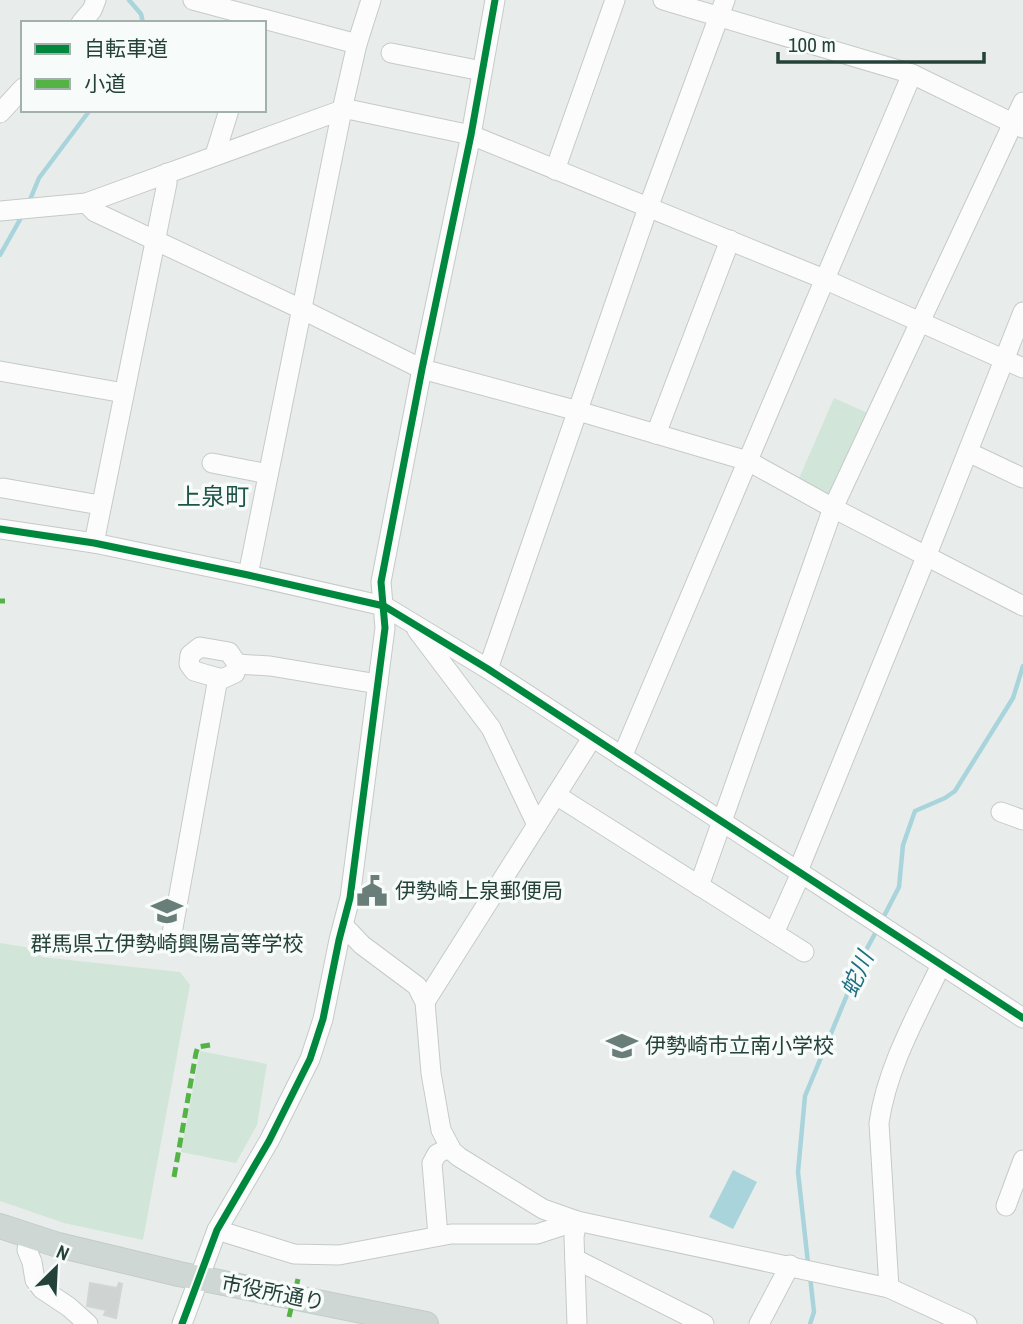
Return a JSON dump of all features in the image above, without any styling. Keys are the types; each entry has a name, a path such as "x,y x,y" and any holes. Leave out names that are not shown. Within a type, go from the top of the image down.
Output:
{"main road":[{"name":"市役所通り","path":"0,1226 30,1237 199,1278 426,1324"}],"street":[{"path":"193,0 257,20"},
{"path":"248,575 342,110 370,0"},
{"path":"182,1324 217,1230 269,1141 310,1059 323,1019 350,898 385,628 381,582 471,135 495,0"},
{"path":"555,170 615,0"},
{"path":"663,0 722,9 912,74 1017,126"},
{"path":"488,669 649,208 722,9"},
{"path":"266,22 357,44"},
{"path":"391,53 482,71"},
{"path":"622,757 912,74"},
{"path":"0,113 21,90"},
{"path":"699,886 833,508 919,321 1017,126 1023,102"},
{"path":"0,211 86,202 342,110 352,110 471,135 824,279 1023,368"},
{"path":"215,155 228,112"},
{"path":"94,543 167,173"},
{"path":"86,202 95,212 422,369 748,461 1023,606"},
{"path":"656,434 730,240"},
{"path":"774,933 1023,312"},
{"path":"0,371 124,393"},
{"path":"968,452 1023,478"},
{"path":"212,463 268,474"},
{"path":"3,488 100,505"},
{"path":"0,529 94,543 384,606 488,669 941,965 1021,1009"},
{"path":"413,623 422,639 492,728 537,825"},
{"path":"200,647 225,651 233,655 237,664 231,676 218,678 194,671 189,659 193,651 200,647"},
{"path":"237,664 270,666 378,684"},
{"path":"171,939 218,678"},
{"path":"425,1002 592,738"},
{"path":"556,796 804,952"},
{"path":"1001,812 1023,820"},
{"path":"343,925 362,945 416,986 425,1002 431,1073 440,1130 450,1147 466,1162 543,1209 577,1221 889,1288 967,1324"},
{"path":"889,1288 879,1123 881,1104 903,1044 941,965"},
{"path":"438,1236 432,1163 437,1154 450,1147"},
{"path":"1006,1206 1023,1160"},
{"path":"217,1230 300,1255 339,1255 438,1236 537,1234 577,1221"},
{"path":"577,1221 574,1237 577,1324"},
{"path":"30,1237 27,1250 32,1262 34,1280 41,1289 69,1307 88,1324"},
{"path":"575,1259 704,1324"},
{"path":"760,1324 802,1268"}],"green space":[{"path":"834,398 870,414 831,498 797,483"},
{"path":"0,943 38,949 41,957 180,972 190,985 143,1240 64,1223 0,1201"},
{"path":"200,1051 267,1064 257,1125 236,1163 181,1152"}],"water":[{"path":"733,1170 757,1182 733,1229 709,1217"}],"building":[{"path":"90,1283 117,1288 119,1283 122,1284 116,1318 104,1315 106,1310 87,1306"}],"waterway":[{"path":"129,0 141,14 143,21"},
{"path":"29,202 39,178 88,112"},
{"path":"0,255 22,216"},
{"name":"蛇川","path":"882,920 899,887 903,845 915,811 955,791 1013,698 1023,666"},
{"name":"蛇川","path":"808,1263 798,1172 805,1096 864,954 878,928"},
{"name":"蛇川","path":"810,1276 814,1312 810,1324"}],"marked path":[{"path":"0,601 5,601"},
{"path":"174,1177 196,1053 198,1047 210,1045"},
{"path":"289,1317 298,1279"}],"cycle path":[{"path":"182,1324 217,1230 269,1141 310,1059 323,1019 350,898 385,628 381,582 471,135 495,0"},
{"path":"0,529 94,543 384,606 488,669 1023,1018"}],"place":[{"name":"伊勢崎上泉郵便局","path":"372,891"},
{"name":"群馬県立伊勢崎興陽高等学校","path":"167,911"},
{"name":"伊勢崎市立南小学校","path":"622,1046"}],"district":[{"name":"上泉町","path":"213,497"}]}
